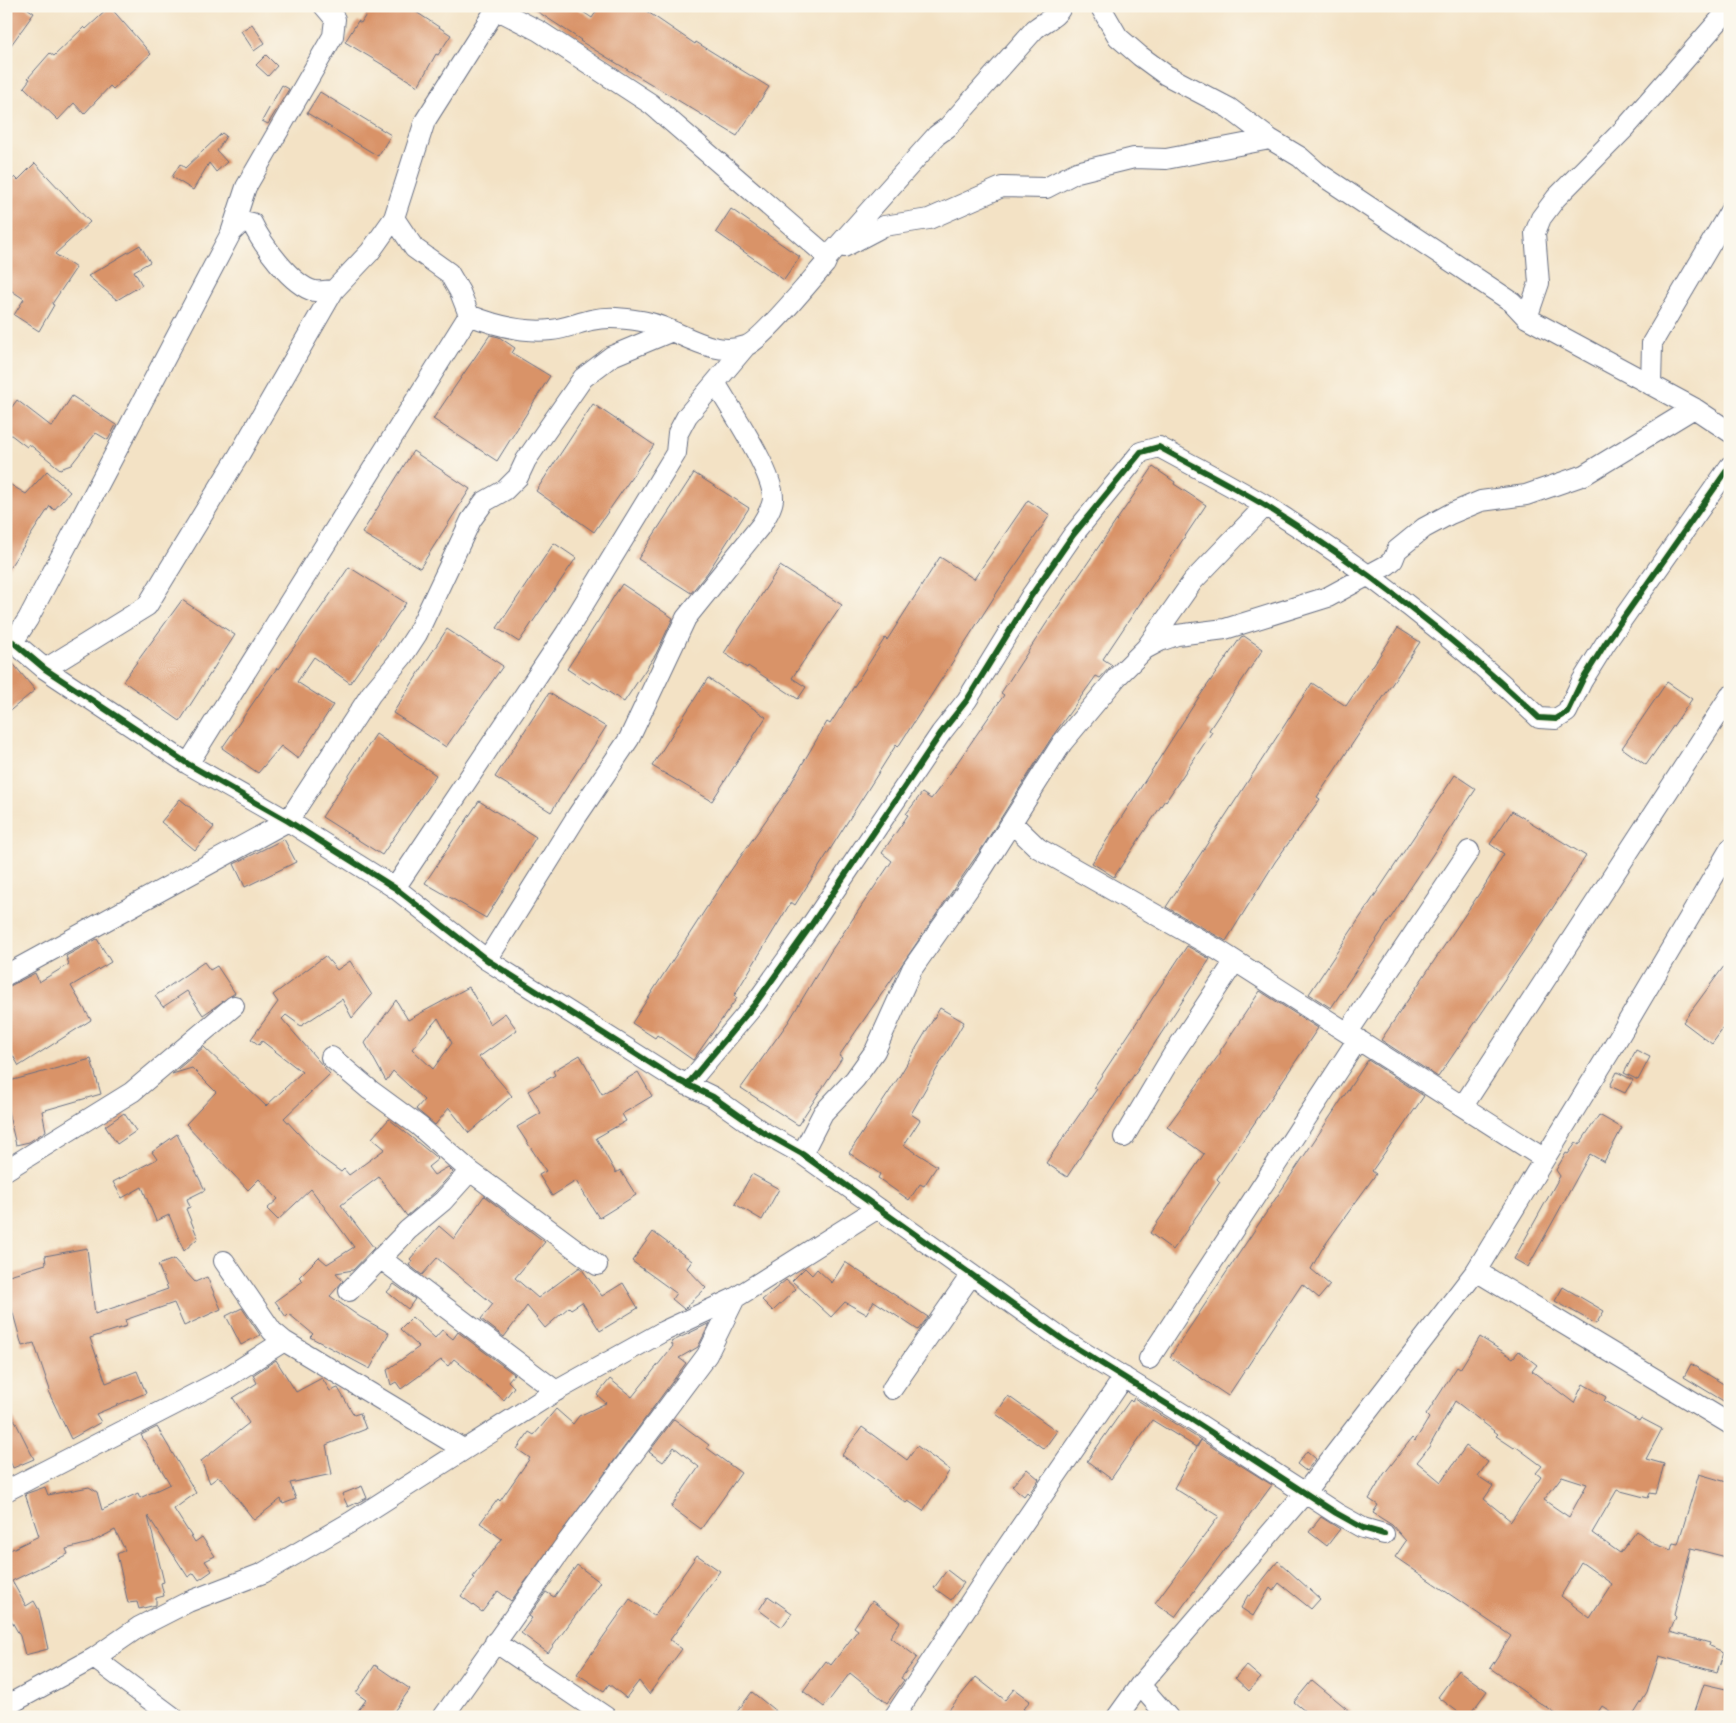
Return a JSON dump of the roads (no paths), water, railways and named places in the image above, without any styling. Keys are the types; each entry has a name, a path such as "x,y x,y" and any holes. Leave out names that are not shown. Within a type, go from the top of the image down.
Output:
{"street":[{"path":"324,6 335,19 333,36 246,187 231,233 73,537 10,638 45,669 188,764 288,822 395,888 487,960 687,1085 713,1097 761,1130 802,1154 1062,1339 1304,1494 1363,1528 1384,1534"},
{"path":"395,888 566,633 676,454 678,433 687,416 716,384 746,346 760,336 825,264 828,257 936,135 948,127 972,96 1011,59 1036,29 1044,22 1056,17 1062,6"},
{"path":"1100,6 1118,37 1166,75 1229,108 1270,139 1512,302 1527,318 1694,408 1730,432"},
{"path":"1527,318 1539,283 1535,233 1541,218 1556,198 1626,126 1720,17 1730,8"},
{"path":"45,669 147,606 239,455 334,290 370,252 394,218 425,121 496,9 539,31 651,104 828,257"},
{"path":"828,257 884,226 929,219 1002,187 1046,188 1077,172 1134,158 1166,159 1270,139"},
{"path":"1651,385 1652,343 1730,211"},
{"path":"394,218 414,248 449,274 460,292 469,315"},
{"path":"231,233 243,221 247,220 294,279 315,291 334,290"},
{"path":"469,315 510,328 530,331 552,330 611,317 651,322 716,349 746,346"},
{"path":"188,764 469,315"},
{"path":"6,974 288,822 371,694 402,657 416,634 471,520 484,502 505,490 518,478 526,460 583,378 612,356 672,331"},
{"path":"487,960 577,816 629,739 686,618 762,524 771,508 773,498 768,479 716,384"},
{"path":"802,1154 823,1113 855,1079 875,1051 912,968 981,872 1062,743 1117,676 1145,650 1160,641 1177,635 1225,629 1328,598 1392,560 1397,550 1424,528 1450,514 1481,501 1526,495 1584,475 1694,408"},
{"path":"687,1085 761,996 880,825 941,733 967,700 1031,596 1074,535 1141,452 1159,447 1265,506 1367,575 1461,648 1539,718 1556,719 1567,712 1582,681 1605,644 1730,466"},
{"path":"1145,650 1193,581 1265,506"},
{"path":"1463,1106 1730,696"},
{"path":"1012,823 1038,848 1235,961 1543,1158"},
{"path":"1117,1717 1140,1685 1304,1494 1476,1271 1543,1158 1614,1045 1730,849"},
{"path":"1150,1359 1469,850"},
{"path":"1124,1137 1172,1056 1235,961"},
{"path":"6,1170 132,1092 234,1006"},
{"path":"331,1057 370,1090 419,1126 470,1171 597,1265"},
{"path":"349,1291 408,1230 443,1201 470,1171"},
{"path":"6,1706 94,1658 139,1627 188,1602 263,1573 351,1522 556,1391 664,1331 735,1298 878,1208"},
{"path":"380,1258 556,1391"},
{"path":"224,1261 272,1331 284,1341 463,1449"},
{"path":"1476,1271 1730,1424"},
{"path":"892,1389 971,1275"},
{"path":"443,1717 562,1549 702,1362 735,1298"},
{"path":"6,1491 226,1378 284,1341"},
{"path":"894,1717 998,1560 1124,1377"},
{"path":"495,1642 606,1717"},
{"path":"94,1658 173,1717"},
{"path":"1140,1685 1168,1717"}]}
